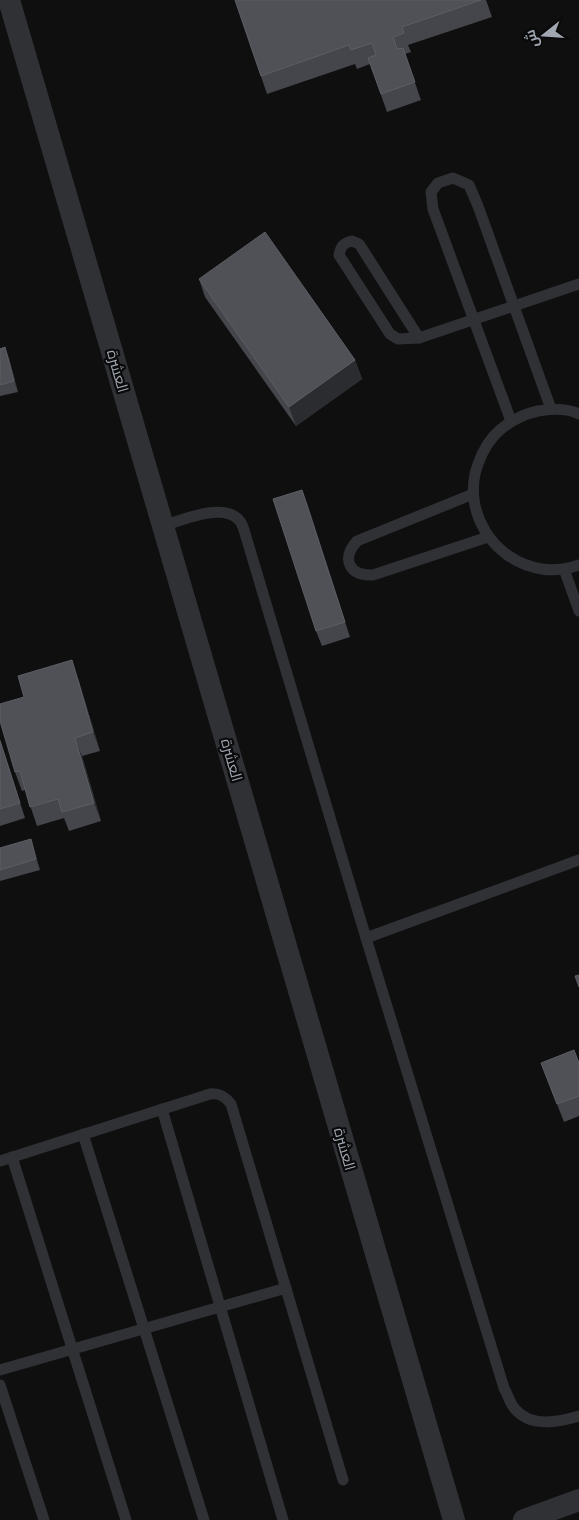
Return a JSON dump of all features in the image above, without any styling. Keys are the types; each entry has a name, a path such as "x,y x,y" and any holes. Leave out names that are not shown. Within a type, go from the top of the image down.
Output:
{"street":[{"name":"العشرة","path":"10,0 454,1520"},
{"path":"524,1520 579,1500"}],"lane":[{"path":"511,421 433,209 431,192 438,183 453,178 469,185 551,409"},
{"path":"420,338 359,244 352,241 345,243 340,248 339,255 342,262 390,334 398,339 420,338 579,284"},
{"path":"579,414 551,409 530,412 511,421 494,435 482,452 475,472 473,494 478,516 488,537 503,552 521,563 542,569 564,569 579,565"},
{"path":"473,494 357,541 350,550 348,560 353,570 362,576 373,575 488,537"},
{"path":"163,526 219,512 230,513 239,520 244,530 366,938 504,1388 515,1410 532,1421 551,1422 579,1416"},
{"path":"564,569 579,611"},
{"path":"366,938 579,860"},
{"path":"0,1161 210,1094 222,1095 231,1104 343,1480"},
{"path":"162,1109 283,1520"},
{"path":"83,1134 204,1520"},
{"path":"12,1157 126,1520"},
{"path":"0,1370 286,1288"},
{"path":"0,1385 44,1520"}],"building":[{"path":"235,0 481,0 402,27 404,33 393,37 397,49 403,48 415,82 381,94 368,58 376,55 372,43 351,50 349,45 261,76"},
{"path":"265,232 355,360 289,407 199,279"},
{"path":"5,347 14,381 0,385 0,349"},
{"path":"302,490 345,622 316,631 273,499"},
{"path":"72,660 93,732 75,738 94,803 62,812 58,799 30,807 20,771 15,772 0,721 0,704 24,697 18,676"},
{"path":"0,741 20,803 0,809"},
{"path":"31,839 36,859 0,870 0,848"},
{"path":"579,975 579,987 575,976"},
{"path":"574,1050 579,1063 579,1096 557,1104 541,1063"}]}
